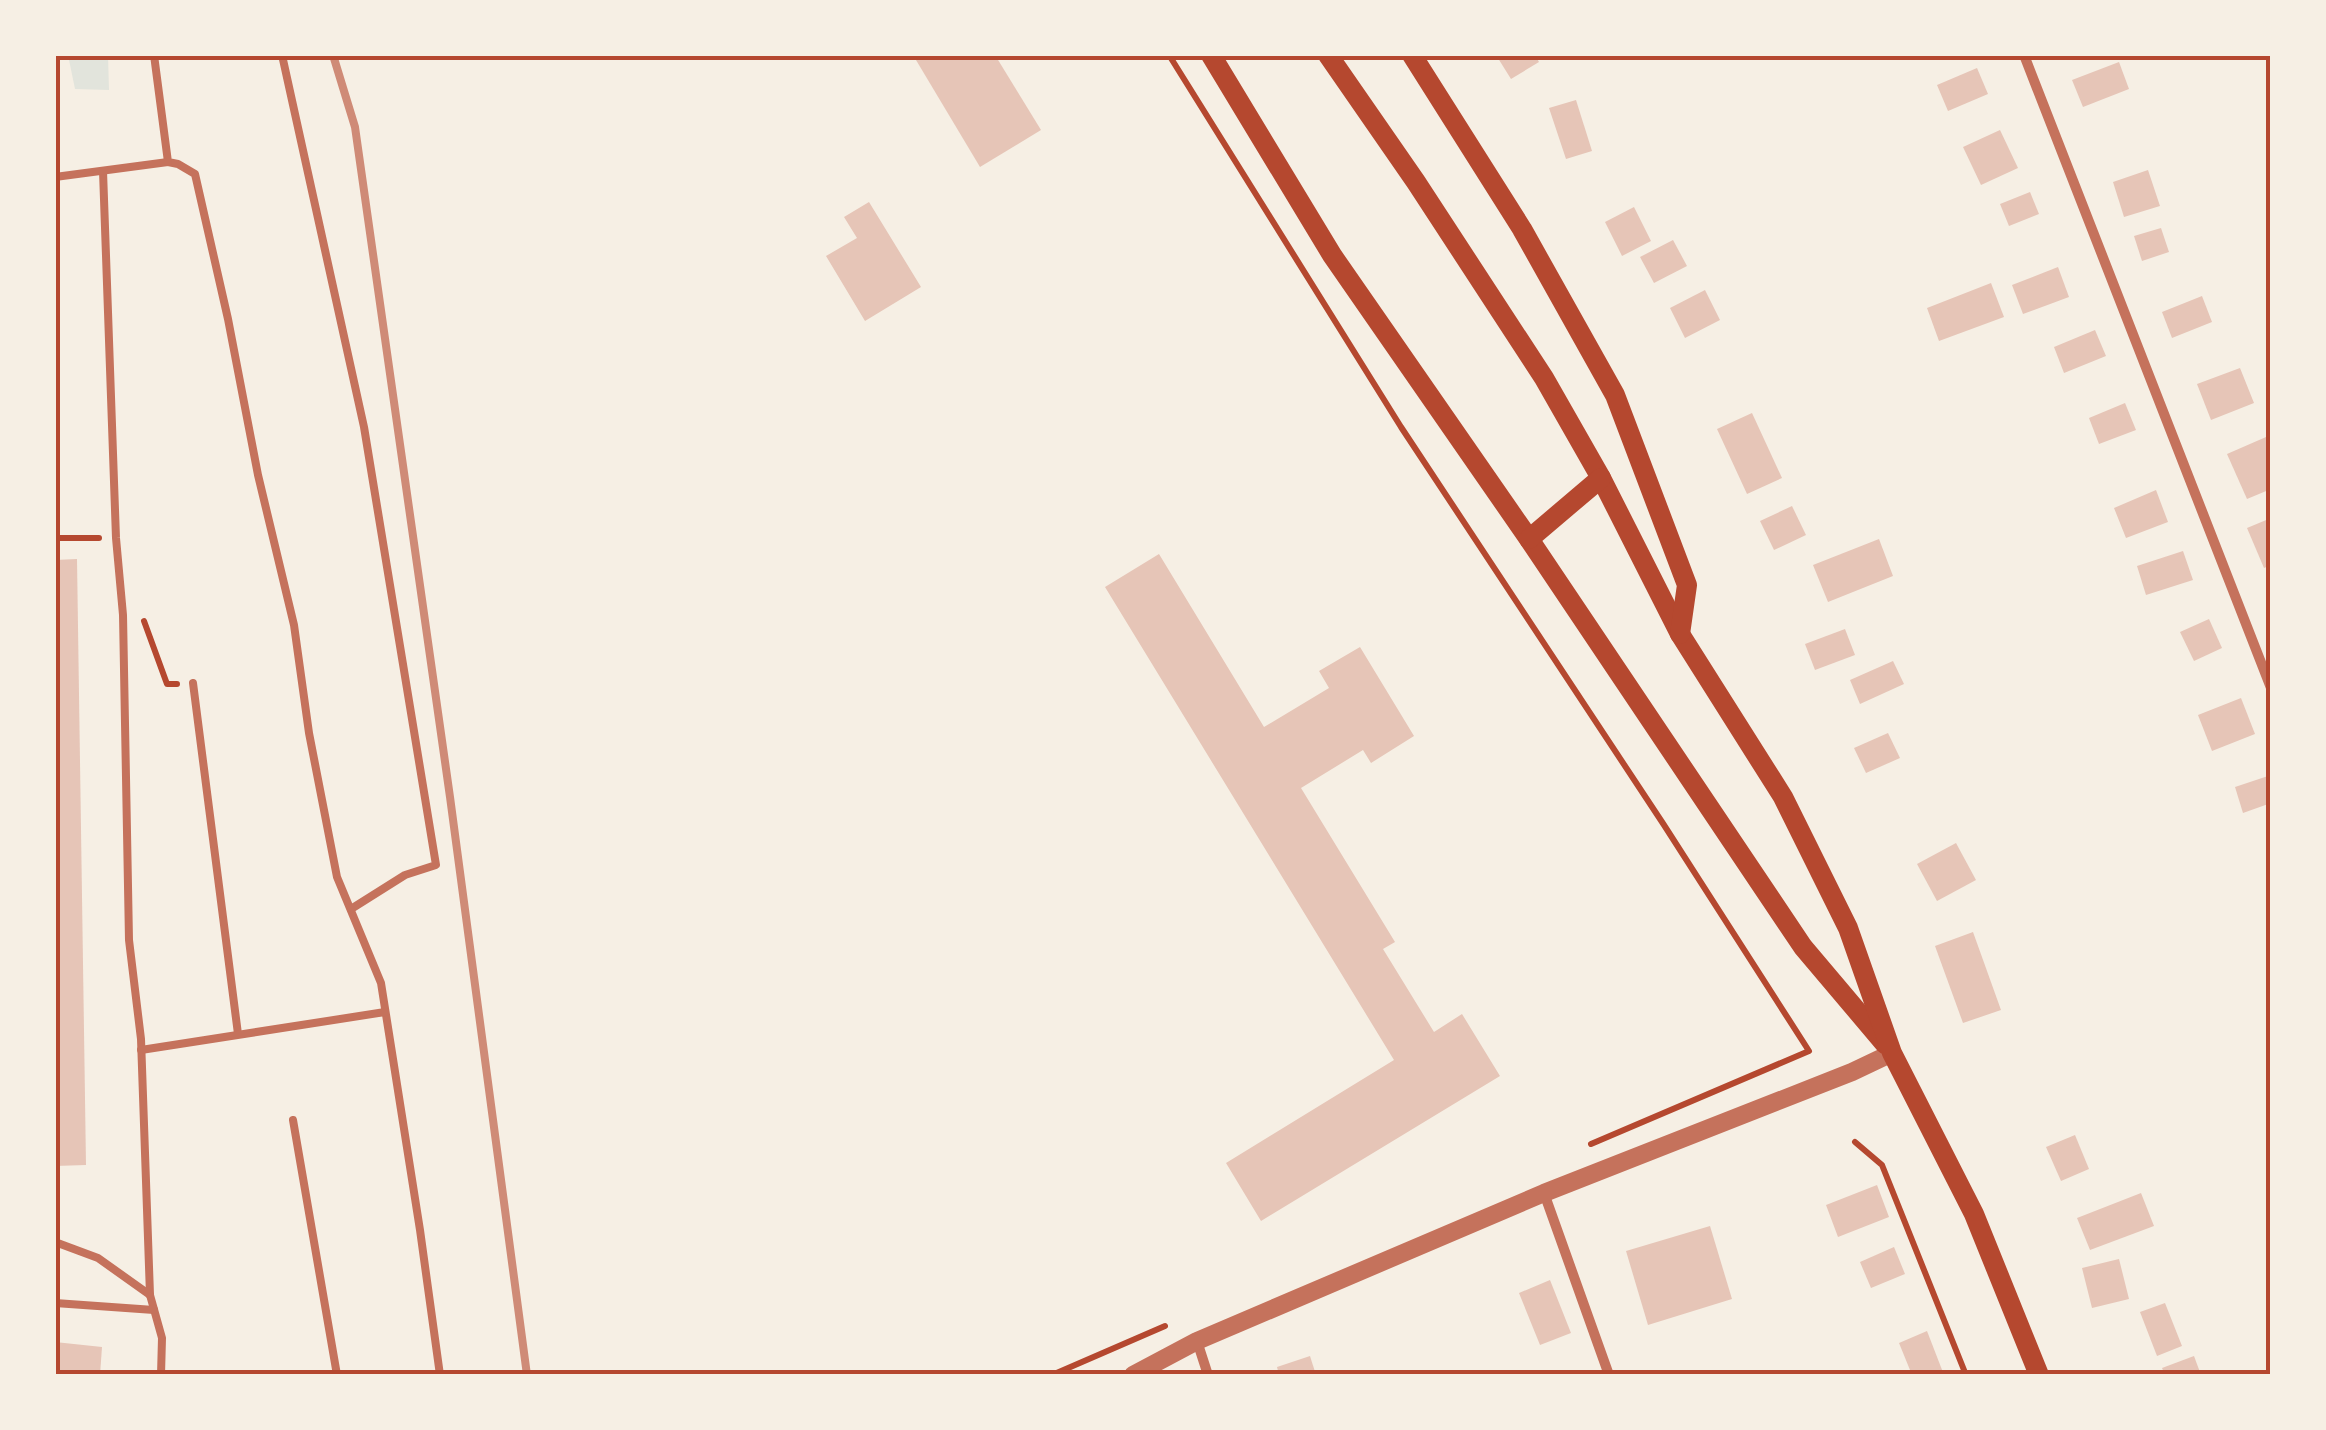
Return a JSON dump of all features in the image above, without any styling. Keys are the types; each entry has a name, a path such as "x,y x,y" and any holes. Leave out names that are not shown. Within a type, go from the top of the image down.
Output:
{"main road":[{"path":"1210,55 1332,255 1529,539 1803,947 1892,1054"},
{"path":"1328,55 1544,378 1601,478 1680,634 1783,797 1848,928 1892,1054 1974,1214 2039,1375"},
{"path":"1412,55 1522,230 1614,395 1687,584 1680,634"},
{"path":"1529,539 1601,478"}],"street":[{"path":"2024,55 2271,688"},
{"path":"1133,1375 1197,1341 1544,1194 1892,1054"},
{"path":"1544,1194 1609,1375"},
{"path":"1197,1341 1208,1375"}],"lane":[{"path":"154,55 168,162"},
{"path":"282,55 364,427 436,865 406,875 351,909"},
{"path":"55,177 168,162 195,174 294,625 309,732 338,876 381,984 440,1375"},
{"path":"104,171 116,538 124,615 129,940 141,1050 150,1295 162,1338 160,1375"},
{"path":"193,683 238,1034"},
{"path":"141,1050 386,1012"},
{"path":"293,1120 336,1375"},
{"path":"55,1242 98,1258 150,1295"},
{"path":"55,1303 154,1310"}],"path":[{"path":"1169,55 1400,428 1809,1051"},
{"path":"55,538 116,538"},
{"path":"124,615 142,615 167,684 193,683"},
{"path":"1855,1142 1882,1165 1966,1375"}],"shaded area":[{"path":"68,55 108,55 109,90 75,89"}],"building":[{"path":"913,55 995,55 1041,130 980,167"},
{"path":"1496,55 1535,55 1539,62 1511,79"},
{"path":"2119,62 2129,89 2083,107 2072,80"},
{"path":"1977,68 1988,94 1948,111 1937,85"},
{"path":"1576,100 1592,151 1566,159 1549,108"},
{"path":"2000,130 2018,168 1981,185 1963,147"},
{"path":"2148,170 2160,206 2124,217 2113,182"},
{"path":"2030,192 2039,214 2009,226 2000,204"},
{"path":"869,202 921,287 865,321 826,256 857,238 844,217"},
{"path":"1634,207 1651,241 1622,256 1605,222"},
{"path":"2161,228 2169,252 2142,261 2134,236"},
{"path":"1673,240 1687,266 1654,283 1640,257"},
{"path":"2058,267 2069,297 2023,314 2012,285"},
{"path":"1991,283 2004,317 1939,341 1927,308"},
{"path":"1705,290 1720,320 1685,338 1670,308"},
{"path":"2202,296 2212,322 2172,338 2162,312"},
{"path":"2095,330 2106,356 2064,373 2054,347"},
{"path":"2240,368 2254,403 2211,420 2197,384"},
{"path":"2125,403 2136,430 2099,444 2089,418"},
{"path":"1752,413 1782,478 1747,494 1717,429"},
{"path":"2266,437 2271,448 2271,489 2247,499 2227,454"},
{"path":"2156,490 2168,522 2126,538 2114,508"},
{"path":"1792,506 1806,535 1774,550 1760,521"},
{"path":"2271,518 2271,565 2264,568 2247,528"},
{"path":"1879,539 1893,576 1828,602 1813,565"},
{"path":"2183,551 2193,580 2146,595 2137,566"},
{"path":"1159,554 1264,727 1329,688 1319,671 1360,647 1414,736 1371,763 1363,750 1301,788 1395,942 1383,949 1434,1032 1462,1014 1500,1076 1261,1221 1226,1163 1394,1060 1105,587"},
{"path":"77,559 86,1165 55,1166 55,560"},
{"path":"2209,619 2222,648 2194,661 2180,632"},
{"path":"1845,629 1855,655 1815,670 1805,644"},
{"path":"1893,661 1904,684 1860,704 1850,680"},
{"path":"2241,698 2255,734 2212,751 2198,715"},
{"path":"1888,733 1900,758 1866,773 1854,748"},
{"path":"2268,776 2271,803 2243,813 2235,787"},
{"path":"1956,843 1976,880 1937,901 1917,864"},
{"path":"1973,932 2001,1010 1963,1023 1935,946"},
{"path":"2075,1135 2089,1169 2061,1181 2046,1147"},
{"path":"1877,1185 1889,1217 1838,1237 1826,1205"},
{"path":"2141,1193 2154,1226 2090,1250 2077,1218"},
{"path":"1710,1226 1732,1299 1648,1325 1626,1251"},
{"path":"1894,1247 1905,1274 1871,1288 1860,1262"},
{"path":"2119,1259 2129,1299 2092,1308 2082,1268"},
{"path":"1550,1280 1571,1333 1540,1345 1519,1293"},
{"path":"2165,1303 2182,1346 2157,1356 2140,1312"},
{"path":"1927,1331 1944,1375 1912,1375 1899,1343"},
{"path":"55,1342 102,1347 100,1375 55,1375"},
{"path":"1310,1356 1316,1375 1279,1375 1277,1367"},
{"path":"2194,1356 2201,1375 2165,1375 2162,1368"}],"railway":[{"path":"333,55 355,127 527,1375"}]}
